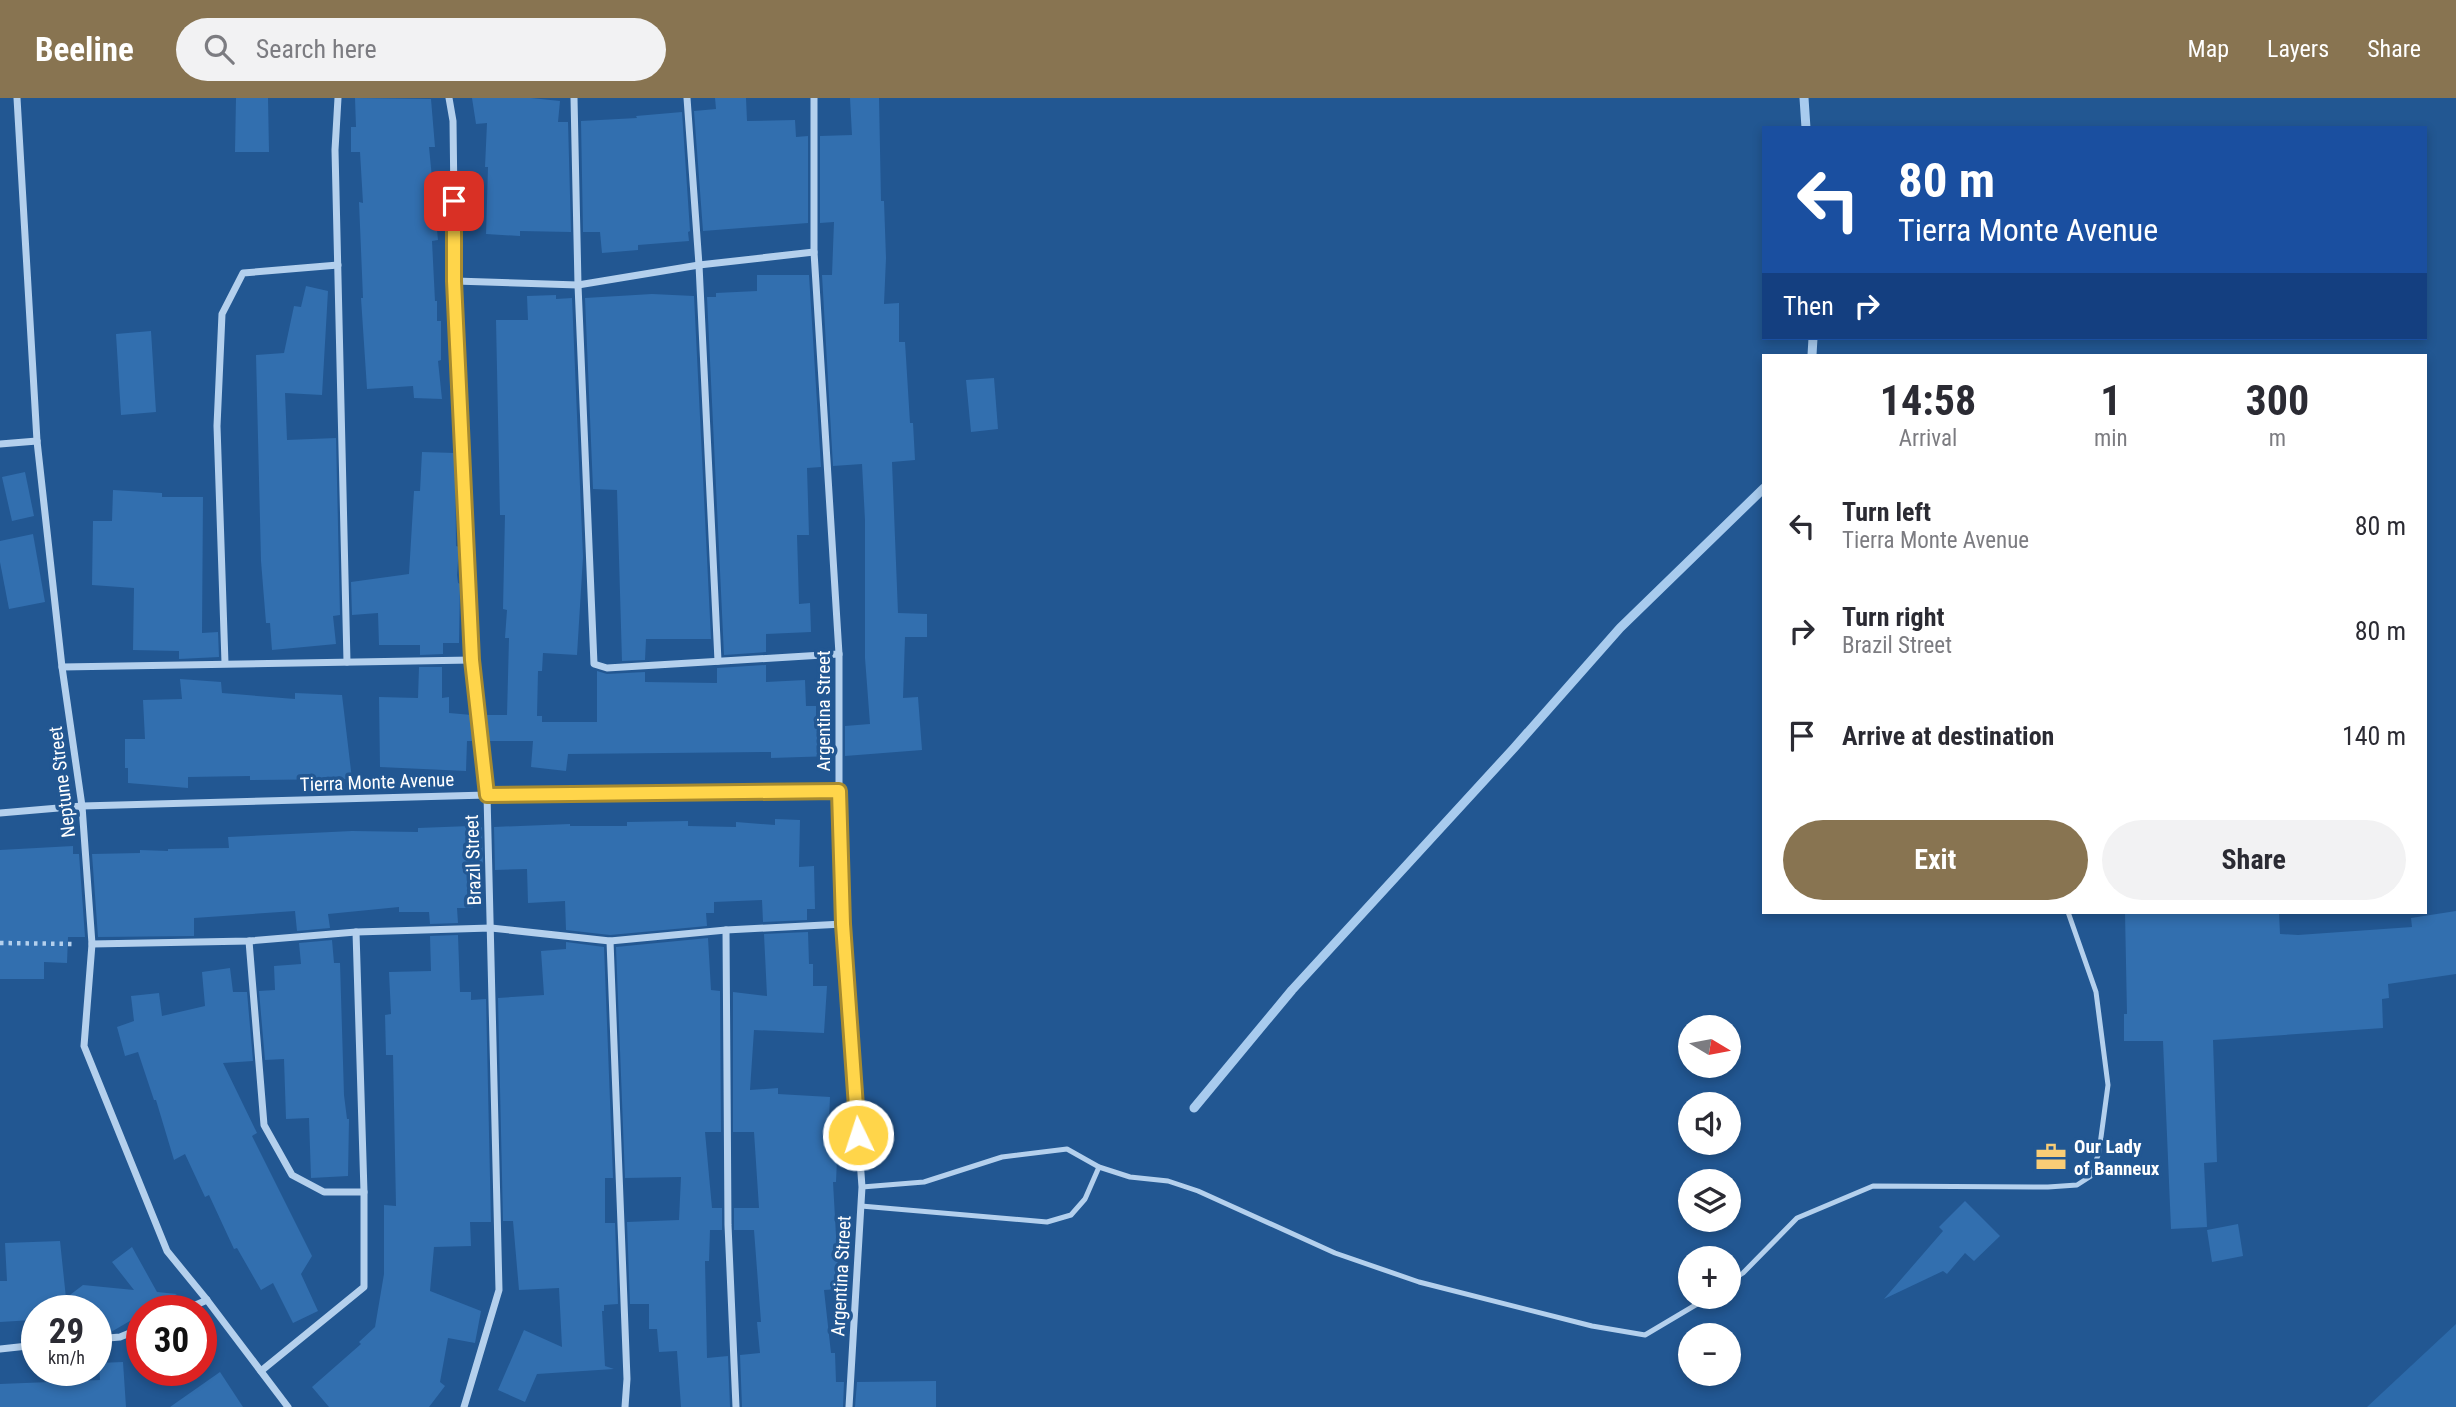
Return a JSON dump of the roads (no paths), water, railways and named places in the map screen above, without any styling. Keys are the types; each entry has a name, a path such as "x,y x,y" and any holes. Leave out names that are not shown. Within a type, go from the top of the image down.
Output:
{"street":[{"name":"Neptune Street","path":"17,98 37,441 62,667 82,806 92,944 84,1046 167,1251 203,1295"},
{"path":"338,98 335,150 347,662"},
{"name":"Brazil Street","path":"449,98 453,121 454,281 472,660 487,795 499,1290 464,1407"},
{"path":"574,98 578,285 594,664 607,668 839,654"},
{"path":"687,98 699,265 718,662"},
{"name":"Argentina Street","path":"814,98 814,252 839,654 843,924 862,1187 849,1407"},
{"path":"454,281 578,285 699,265 814,252"},
{"path":"225,663 217,426 222,314 243,273 338,265"},
{"path":"0,444 37,441"},
{"path":"62,667 472,660"},
{"name":"Tierra Monte Avenue","path":"0,813 82,806 487,795 839,791"},
{"path":"92,944 249,941 356,932 491,928 610,941 726,930 843,924"},
{"path":"726,930 728,1225 736,1407"},
{"path":"261,1371 364,1287 365,1192 356,932"},
{"path":"249,941 264,1125 292,1175 324,1192 365,1192"},
{"path":"610,941 625,1407"},
{"name":"Neptune Street","path":"217,1313 288,1407"},
{"path":"0,1349 21,1347"}],"lane":[{"path":"1741,1273 1797,1218 1872,1186 2048,1187 2077,1185 2091,1176 2099,1152 2108,1084 2096,992 2069,914"},
{"path":"862,1187 924,1182 1002,1157 1067,1149 1099,1167 1130,1177 1178,1184 1335,1253 1419,1282 1592,1325 1645,1335 1689,1309"},
{"path":"861,1206 1047,1222 1071,1215 1085,1199 1099,1167"}],"waterway":[{"path":"1804,98 1806,126"},
{"path":"1812,354 1813,340"},
{"path":"1194,1108 1292,990 1620,628 1762,490"}],"place":[{"name":"Our Lady of Banneux","path":"2051,1157"}]}
